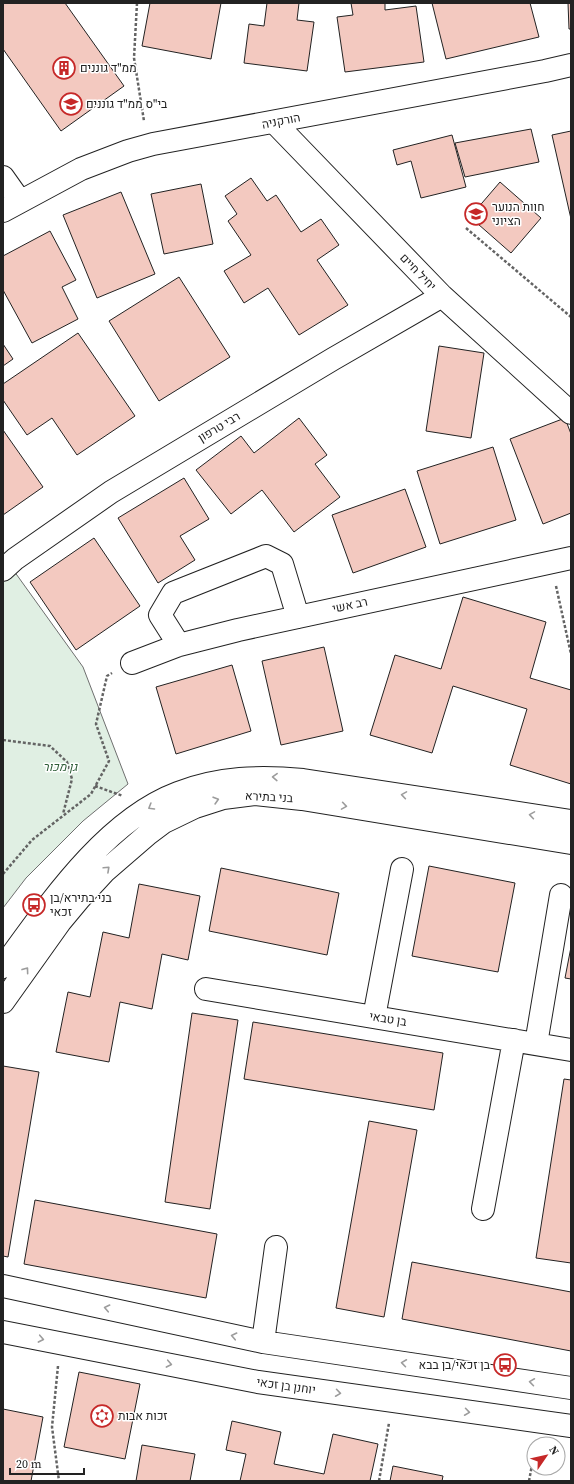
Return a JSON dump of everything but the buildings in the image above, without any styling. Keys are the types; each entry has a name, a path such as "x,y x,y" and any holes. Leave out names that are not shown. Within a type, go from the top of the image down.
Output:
{"street":[{"name":"הורקניה","path":"11,206 81,169 128,151 152,144 571,65"},
{"name":"יחיל חיים","path":"274,122 442,296 571,413"},
{"path":"3,177 11,206"},
{"name":"רבי טרפון","path":"3,570 15,559 111,492 333,359 442,296"},
{"path":"179,645 160,615 173,593 266,556 282,564 298,617"},
{"name":"רב אשי","path":"132,663 179,645 298,617 571,558"},
{"name":"בני בתירא","path":"3,967 70,880 109,838 139,814 177,793 195,788 239,778 285,778 571,821"},
{"name":"בני בתירא","path":"3,1002 60,922 104,872 144,837 164,822 195,807 223,798 255,794 302,799 571,843"},
{"path":"374,1017 402,869"},
{"path":"536,1044 561,895"},
{"name":"בן טבאי","path":"206,989 571,1050"},
{"path":"483,1210 514,1040"},
{"path":"262,1342 276,1247"},
{"path":"4,1286 262,1342 571,1388"},
{"name":"יוחנן בן זכאי","path":"3,1332 258,1382 571,1426"}],"path":[{"path":"137,3 134,58 144,119 152,144"},
{"path":"466,228 571,317"},
{"path":"555,582 571,654"},
{"path":"3,874 32,840 62,815 91,794 109,761 96,724 107,676 132,663"},
{"path":"3,740 50,746 67,762 72,779 62,815"},
{"path":"95,786 130,798"},
{"path":"59,1481 52,1427 61,1343"},
{"path":"379,1481 393,1401"}],"green space":[{"name":"גן מכור","path":"14,571 83,667 128,784 83,821 26,878 3,908 3,580"}],"place":[{"name":"ממ\"ד גוננים","path":"64,68"},
{"name":"בי\"ס ממ\"ד גוננים","path":"71,104"},
{"name":"חוות הנוער הציוני","path":"476,214"},
{"name":"בני בתירא/בן זכאי","path":"34,905"},
{"name":"בן זכאי/בן בבא","path":"505,1365"},
{"name":"זכות אבות","path":"102,1416"}]}
